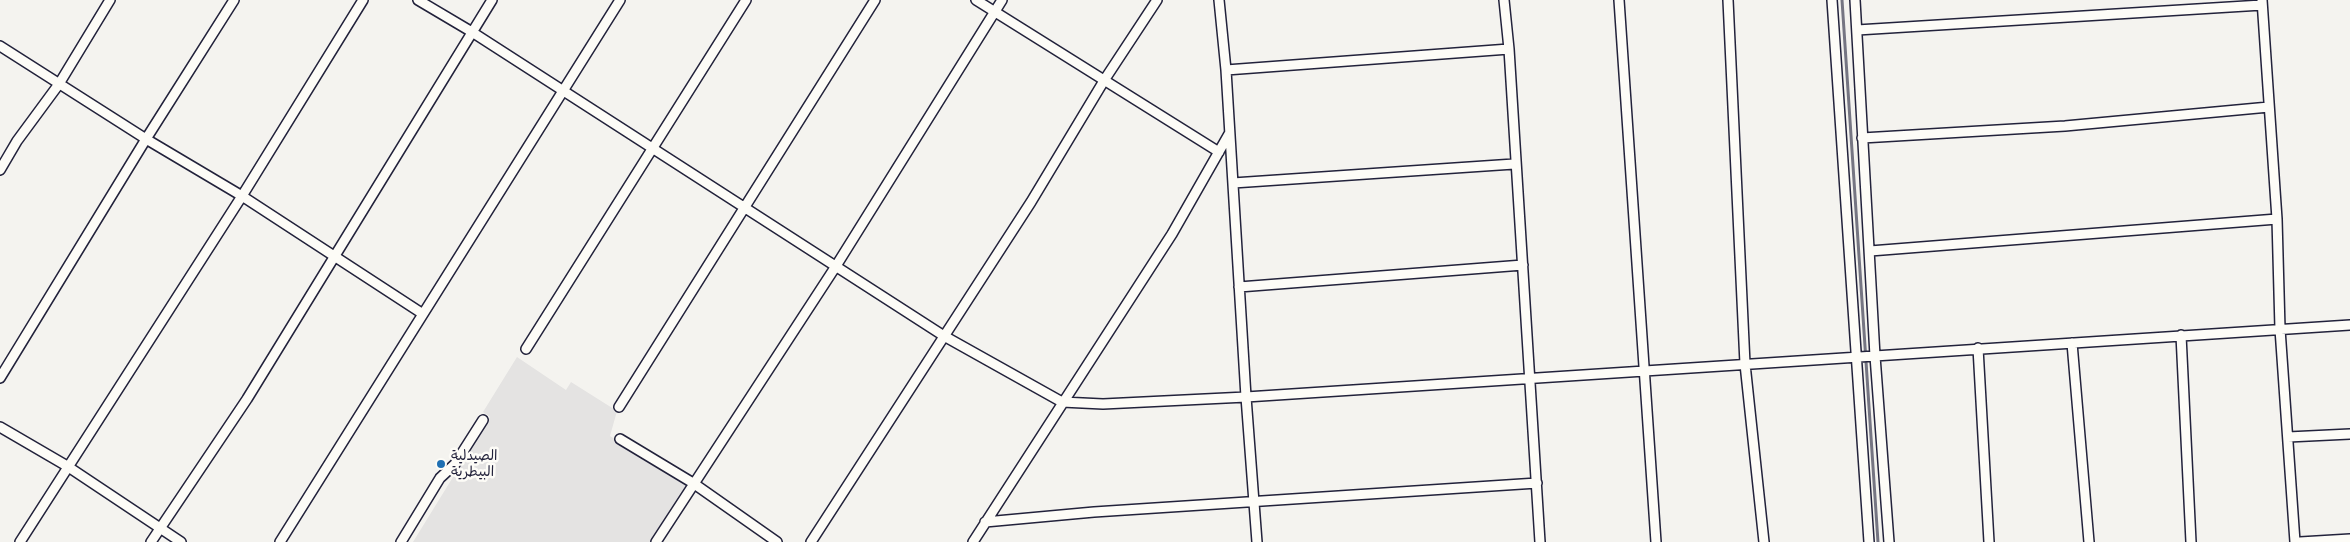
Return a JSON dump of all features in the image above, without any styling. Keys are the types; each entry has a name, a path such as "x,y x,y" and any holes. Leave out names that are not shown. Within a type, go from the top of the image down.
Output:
{"street":[{"path":"0,170 17,141 59,84 110,0"},
{"path":"0,378 146,139 234,0"},
{"path":"20,542 242,196 363,0"},
{"path":"418,0 472,32 944,336 1062,402 1103,404 1246,397 2350,324"},
{"path":"151,542 247,399 492,0"},
{"path":"280,542 620,0"},
{"path":"526,349 746,0"},
{"path":"619,406 875,0"},
{"path":"976,0 1219,152"},
{"path":"656,542 836,266 1002,0"},
{"path":"811,542 1031,202 1105,79 1157,0"},
{"path":"1219,0 1226,70 1257,542"},
{"path":"1504,0 1509,49 1514,164 1523,265 1540,542"},
{"path":"1619,0 1656,542"},
{"path":"1728,0 1745,364 1764,542"},
{"path":"1832,0 1866,356 1889,542"},
{"path":"1855,0 1870,251 1866,356 1869,542"},
{"path":"1857,30 2262,3 2278,219 2280,329 2295,542"},
{"path":"0,46 146,139 242,196 423,314"},
{"path":"1226,70 1509,49"},
{"path":"1862,138 2065,126 2270,107"},
{"path":"973,542 1172,234 1230,133"},
{"path":"1233,182 1514,164"},
{"path":"1870,251 2278,219"},
{"path":"1239,287 1523,265"},
{"path":"2181,335 2192,542"},
{"path":"2072,343 2089,542"},
{"path":"1978,348 1989,542"},
{"path":"401,542 440,478 455,464 483,420"},
{"path":"0,427 67,466 180,542"},
{"path":"2288,437 2350,434"},
{"path":"620,439 693,483 777,542"},
{"path":"985,522 1537,483"},
{"path":"2300,542 2350,539"}],"shaded area":[{"path":"517,357 566,390 571,382 617,411 610,436 687,485 651,542 413,542 490,417 483,412"}],"waterway":[{"path":"1842,0 1878,542"}],"place":[{"name":"الصيدلية البيطرية","path":"441,464"}]}
